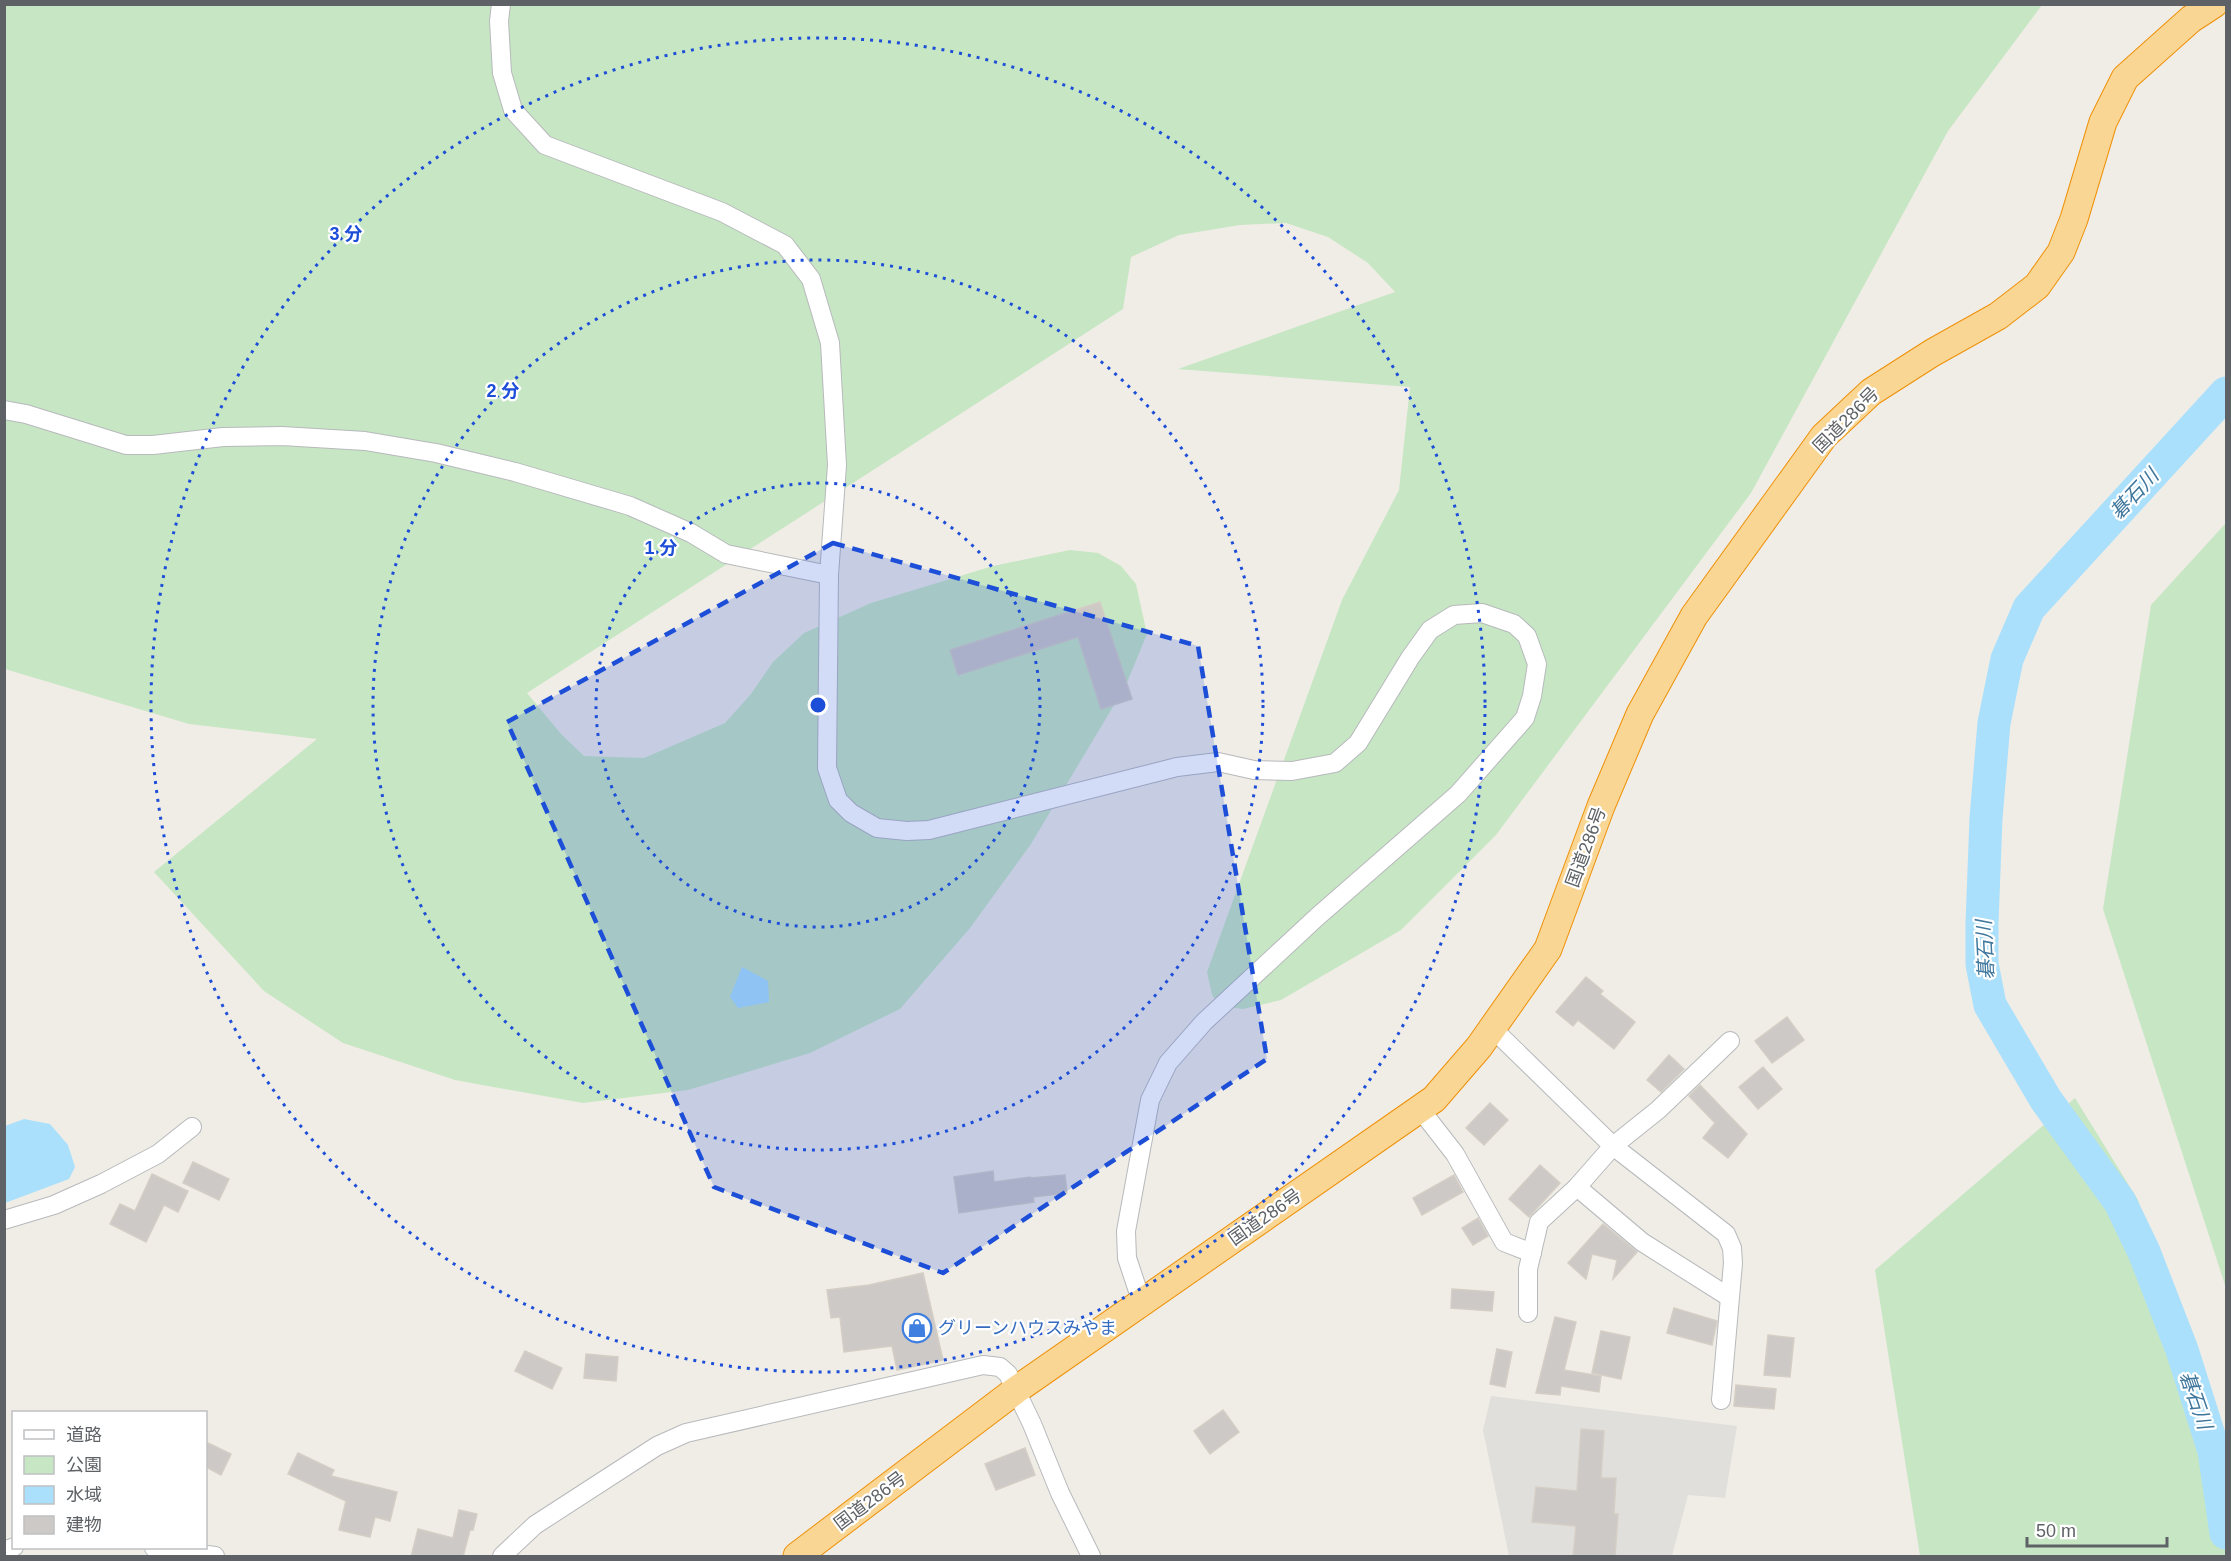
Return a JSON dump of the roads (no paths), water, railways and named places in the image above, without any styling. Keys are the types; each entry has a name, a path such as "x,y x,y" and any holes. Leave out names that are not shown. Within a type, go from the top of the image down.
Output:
{"highway":[{"name":"国道286号","path":"797,1557 1016,1390 1434,1099 1479,1047 1548,949 1601,806 1640,714 1694,616 1824,436 1871,392 1932,353 1998,316 2037,286 2061,252 2074,219 2103,122 2125,78 2191,19 2214,4"}],"street":[{"path":"516,4 500,13 502,73 513,110 545,145 722,212 785,245 811,279 830,343 836,454 829,575 827,768 838,800 851,813 877,828 907,831 929,830 1177,767 1218,762 1254,770 1292,771 1335,763 1358,743 1410,658 1430,630 1454,615 1482,613 1514,624 1527,636 1537,664 1532,696 1525,718 1458,794 1317,917 1204,1022 1168,1063 1150,1100 1126,1231 1127,1258 1142,1303"},
{"path":"4,410 26,414 126,445 153,445 223,437 282,436 365,441 436,453 515,472 630,506 691,533 726,554 829,575"},
{"path":"1492,1028 1613,1146 1726,1234 1732,1248 1733,1263 1721,1400"},
{"path":"1527,1313 1528,1269 1539,1222 1577,1187 1613,1146 1658,1110 1730,1041"},
{"path":"1420,1109 1455,1154 1504,1242 1532,1253"},
{"path":"4,1220 54,1205 101,1184 158,1154 192,1127"},
{"path":"1577,1187 1642,1242 1729,1297"},
{"path":"502,1557 535,1525 657,1446 686,1432 983,1365 1000,1367 1008,1374 1091,1557"},
{"path":"161,1549 215,1557"}],"water":[{"path":"742,967 768,981 769,1002 738,1008 730,997"},
{"path":"24,1119 50,1124 68,1145 75,1167 69,1179 5,1203 5,1126"}],"waterway":[{"name":"碁石川","path":"2226,393 2029,608 2007,659 1994,723 1986,818 1982,923 1982,964 1990,1005 2046,1100 2120,1202 2144,1252 2182,1350 2214,1451 2226,1533"}],"place":[{"name":"グリーンハウスみやま","path":"917,1328"}]}
